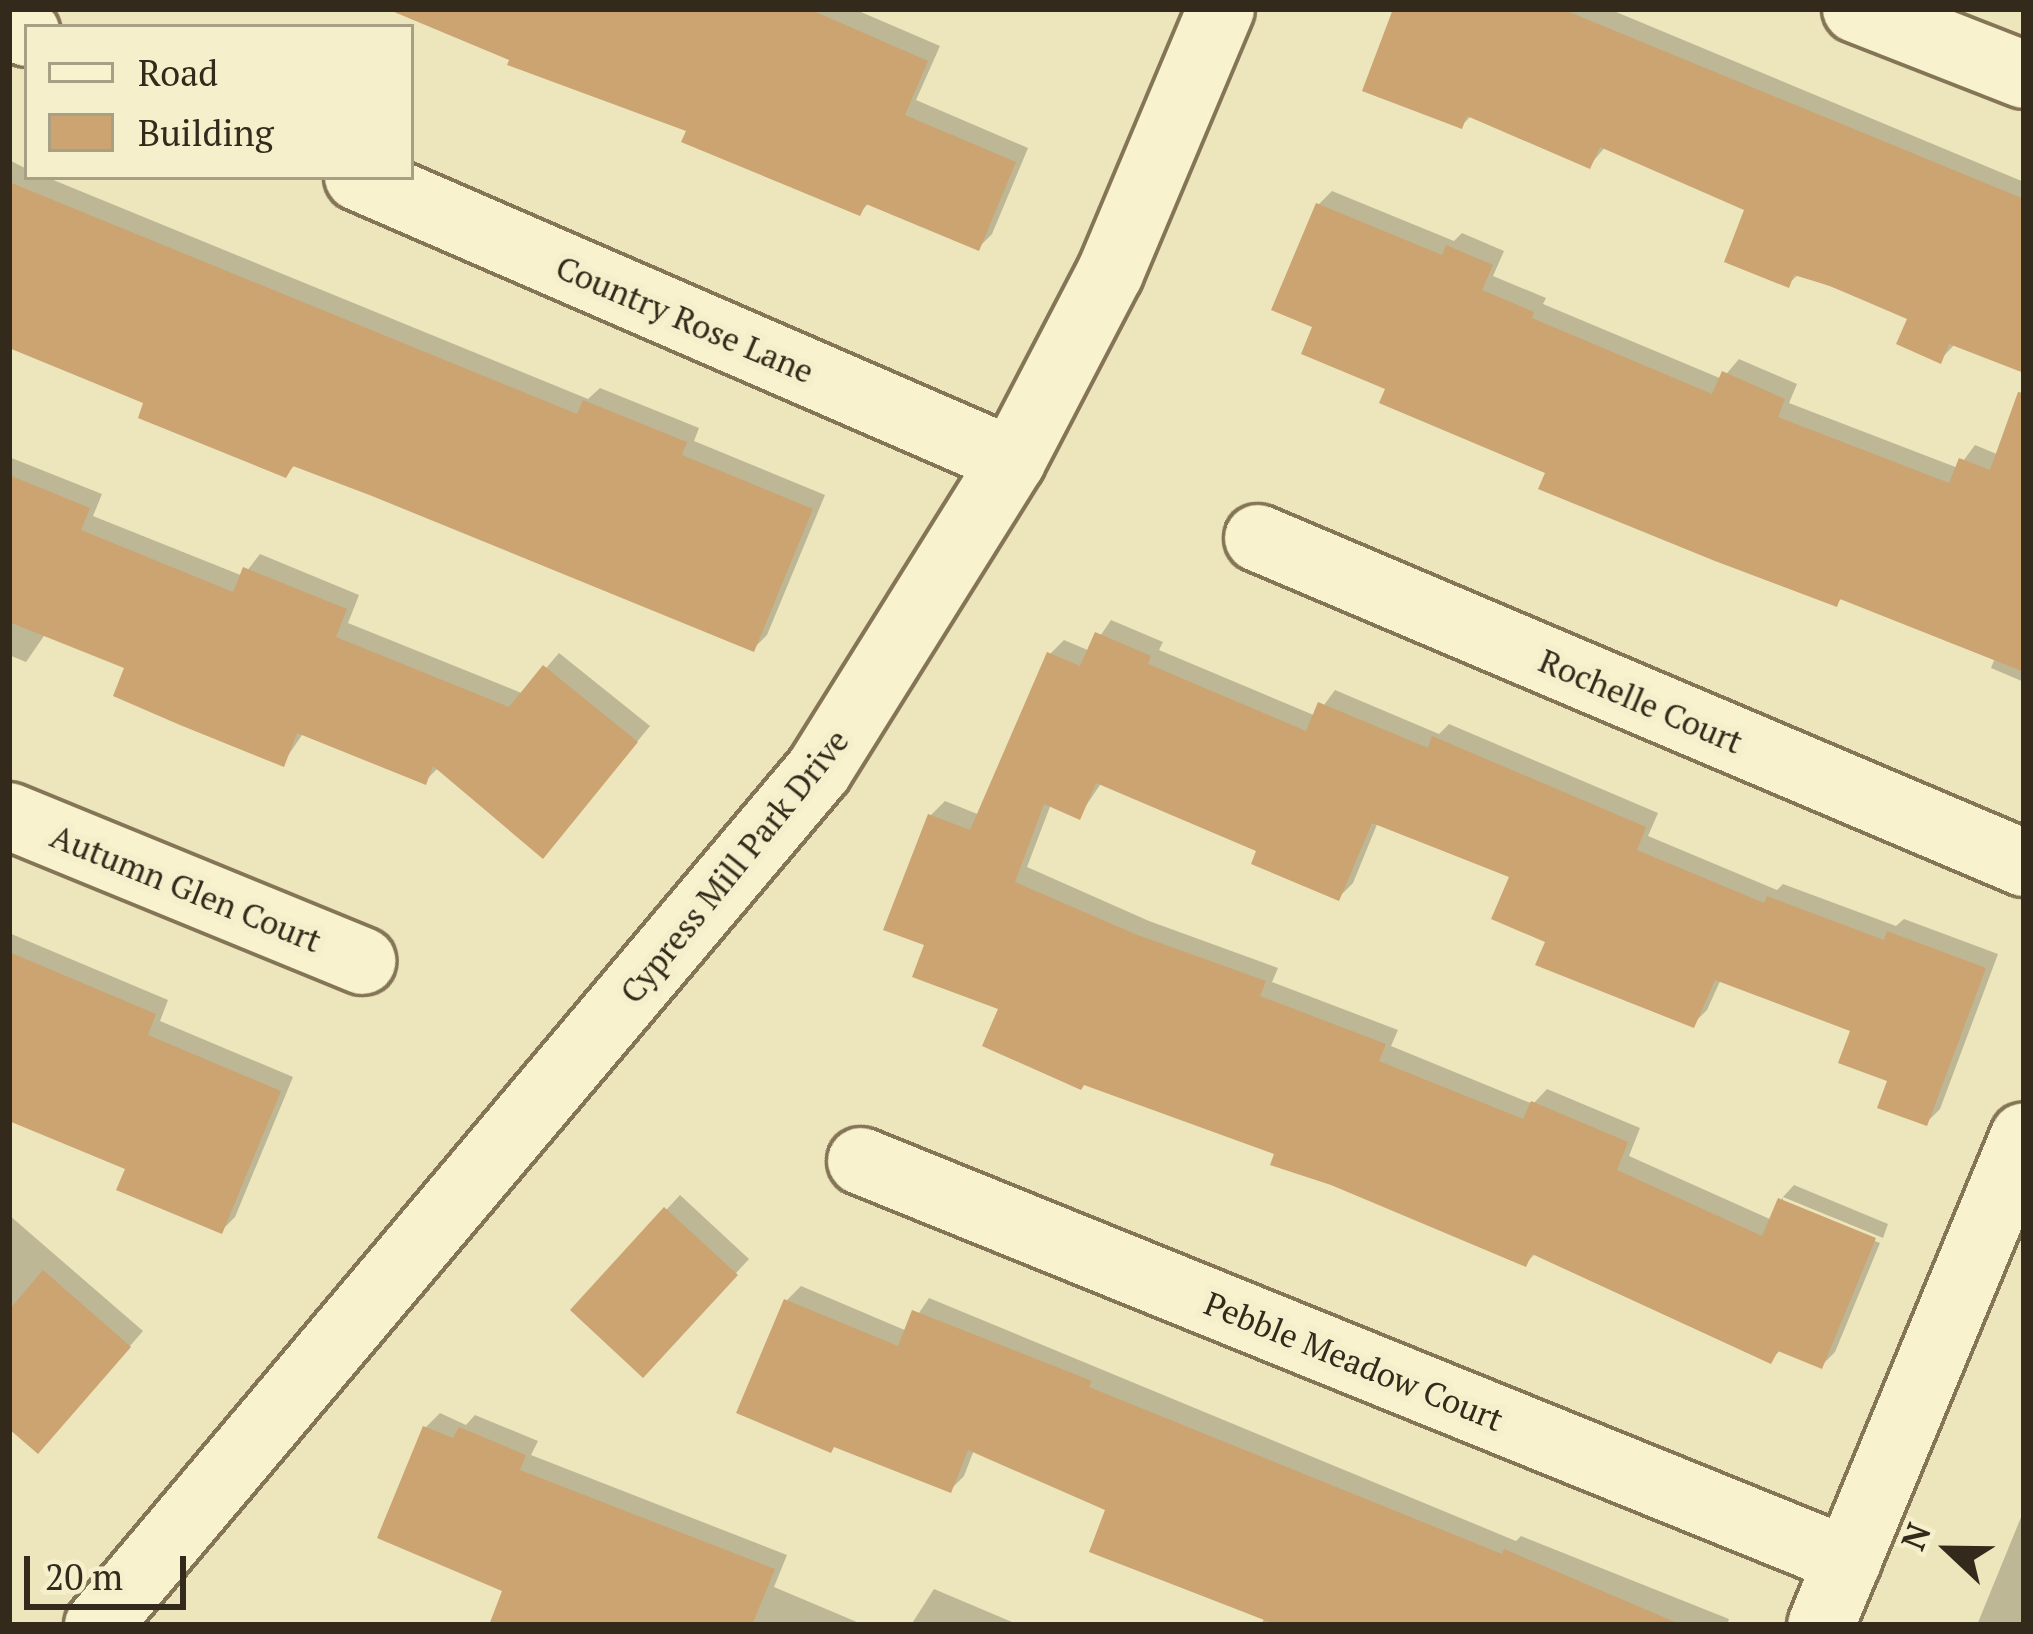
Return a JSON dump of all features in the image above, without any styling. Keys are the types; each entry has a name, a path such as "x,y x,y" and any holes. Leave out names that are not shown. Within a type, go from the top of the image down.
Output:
{"street":[{"name":"Cypress Mill Park Drive","path":"98,1625 819,770 1012,461 1110,273 1221,9"},
{"path":"1856,9 2024,75"},
{"name":"Country Rose Lane","path":"365,180 1012,461"},
{"name":"Rochelle Court","path":"1258,538 2024,863"},
{"name":"Autumn Glen Court","path":"9,816 362,961"},
{"path":"1821,1625 2024,1136"},
{"name":"Pebble Meadow Court","path":"861,1161 1848,1561"}],"building":[{"path":"387,9 809,9 928,61 905,115 1016,162 979,251 866,204 860,216 681,142 686,131 507,65 509,60"},
{"path":"1393,9 1562,9 2024,199 2024,373 1949,344 1941,364 1896,344 1907,319 1830,286 1794,275 1789,288 1724,262 1744,210 1600,147 1590,169 1467,116 1462,129 1362,91"},
{"path":"9,182 577,414 583,400 687,442 682,455 813,509 754,652 372,496 293,466 286,478 138,418 143,403 9,348"},
{"path":"1316,203 1442,255 1446,245 1493,265 1482,290 1534,312 1532,318 1712,394 1722,371 1785,399 1778,417 1949,483 1959,458 1990,470 2018,392 2024,393 2024,672 1840,599 1837,607 1538,489 1545,473 1379,403 1385,389 1301,354 1312,327 1271,310"},
{"path":"9,475 90,508 81,530 233,592 243,567 347,609 336,637 509,707 543,665 638,742 543,859 433,766 426,785 297,733 284,767 180,725 113,696 124,668 9,622"},
{"path":"1095,632 1151,656 1148,664 1306,731 1318,702 1428,748 1432,736 1646,827 1637,850 1764,903 1767,896 1884,940 1887,931 1986,968 1927,1126 1877,1108 1887,1081 1838,1063 1850,1031 1715,980 1694,1028 1535,965 1545,942 1491,919 1509,877 1372,823 1339,901 1251,864 1256,851 1096,783 1080,820 1044,804 1015,882 1135,934 1266,981 1260,996 1386,1044 1379,1061 1523,1119 1531,1101 1628,1142 1617,1170 1762,1236 1778,1198 1876,1238 1822,1369 1778,1351 1771,1364 1532,1254 1526,1267 1331,1185 1270,1165 1274,1154 1084,1085 1081,1090 982,1046 998,1009 912,977 924,945 883,930 928,814 970,830 1047,652 1080,666"},
{"path":"9,952 156,1014 148,1035 281,1091 222,1234 116,1190 125,1169 9,1121"},
{"path":"664,1207 738,1275 643,1378 570,1310"},
{"path":"43,1270 131,1347 38,1454 9,1429 9,1310"},
{"path":"784,1299 898,1346 912,1310 1092,1381 1089,1387 1502,1554 1504,1549 1682,1625 1277,1625 1089,1552 1105,1510 968,1450 951,1493 834,1447 831,1453 736,1413"},
{"path":"423,1426 453,1438 459,1427 526,1455 520,1470 775,1569 752,1625 489,1625 502,1591 377,1538"}]}
